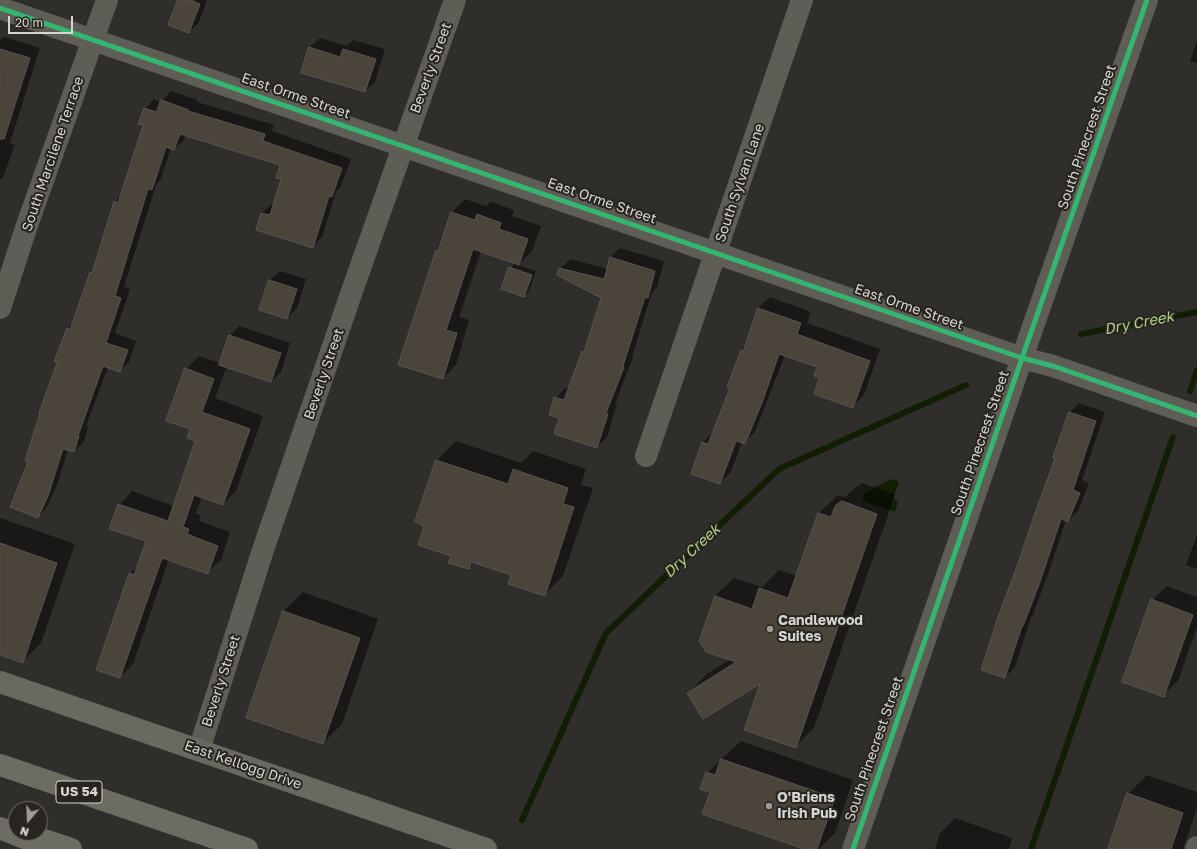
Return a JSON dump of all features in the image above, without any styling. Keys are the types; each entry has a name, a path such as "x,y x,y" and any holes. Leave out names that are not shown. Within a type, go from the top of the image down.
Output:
{"highway":[{"name":"US 54","path":"0,765 247,849"},
{"path":"158,818 263,849"},
{"path":"0,828 51,849"},
{"path":"48,841 71,849"}],"main road":[{"name":"East Kellogg Drive","path":"0,682 486,849"}],"street":[{"name":"South Marcilene Terrace","path":"0,308 107,0"},
{"name":"Beverly Street","path":"199,750 263,550 352,291 455,0"},
{"name":"South Sylvan Lane","path":"646,456 802,0"},
{"name":"South Pinecrest Street","path":"852,849 1147,0"},
{"name":"East Orme Street","path":"0,8 1022,358 1054,366 1197,416"}],"shaded area":[{"path":"891,479 899,482 893,499 898,501 895,512 862,501 864,493"}],"building":[{"path":"178,0 191,0 200,4 189,33 168,25"},
{"path":"309,47 340,57 343,49 376,59 365,92 301,73"},
{"path":"0,49 30,58 4,139 0,139"},
{"path":"161,100 189,110 188,111 265,134 263,141 342,168 332,197 329,196 313,248 256,230 261,213 270,215 281,179 276,178 280,165 180,134 174,150 166,147 152,190 148,189 115,296 121,298 106,343 128,350 120,372 103,366 78,436 74,452 63,449 48,496 38,518 10,507 28,462 25,461 39,413 57,363 54,362 67,328 70,330 90,272 92,273 114,201 118,203 143,125 138,124 144,108 156,112"},
{"path":"451,212 475,220 477,214 501,223 499,229 528,239 519,265 473,249 446,330 457,333 443,379 398,365 436,250 438,251"},
{"path":"610,257 655,271 648,298 645,297 623,366 624,367 606,413 608,414 597,448 554,434 559,418 549,415 554,397 564,400 582,351 584,352 601,298 557,275 559,268 604,279"},
{"path":"509,267 532,275 524,297 501,289"},
{"path":"269,280 297,289 287,319 259,310"},
{"path":"758,308 801,323 797,334 870,361 853,408 814,394 819,378 814,376 817,367 779,354 763,400 745,444 736,441 720,484 691,474 702,442 708,444 730,388 727,387 741,350 743,351"},
{"path":"229,335 281,353 271,382 219,365"},
{"path":"185,368 214,379 202,412 250,429 223,505 194,495 183,527 189,529 187,534 218,546 208,574 162,558 120,678 96,670 129,573 134,575 146,541 109,529 118,504 168,521 195,441 187,438 190,429 166,421"},
{"path":"1069,412 1096,421 1073,490 1080,493 1068,522 1061,519 1040,582 1022,626 1005,678 981,670 998,617 1055,459 1053,458"},
{"path":"436,460 508,484 513,469 568,488 563,504 574,507 545,596 508,584 511,575 471,562 469,569 448,563 451,556 418,545 424,526 415,522"},
{"name":"Candlewood Suites","path":"842,501 877,514 796,748 744,730 760,684 703,719 687,693 736,662 706,652 699,641 715,596 752,609 759,588 788,598 818,513 831,517 835,506"},
{"path":"0,543 57,563 23,663 0,655"},
{"path":"1151,599 1193,615 1164,697 1122,682"},
{"path":"283,611 360,638 323,744 246,718"},
{"name":"O'Briens Irish Pub","path":"721,759 835,798 817,849 804,849 702,814 710,792 700,789 706,772 715,775"},
{"path":"1127,793 1183,813 1171,849 1108,849"}],"waterway":[{"name":"Dry Creek","path":"1081,334 1197,312"},
{"path":"1190,391 1197,370"},
{"name":"Dry Creek","path":"522,820 606,633 779,469 966,385"},
{"path":"1031,849 1173,437"}],"cycle path":[{"path":"853,849 1147,0"},
{"path":"0,8 1022,358 1053,366 1197,416"}],"place":[{"name":"Candlewood Suites","path":"770,629"},
{"name":"O'Briens Irish Pub","path":"769,806"}]}
